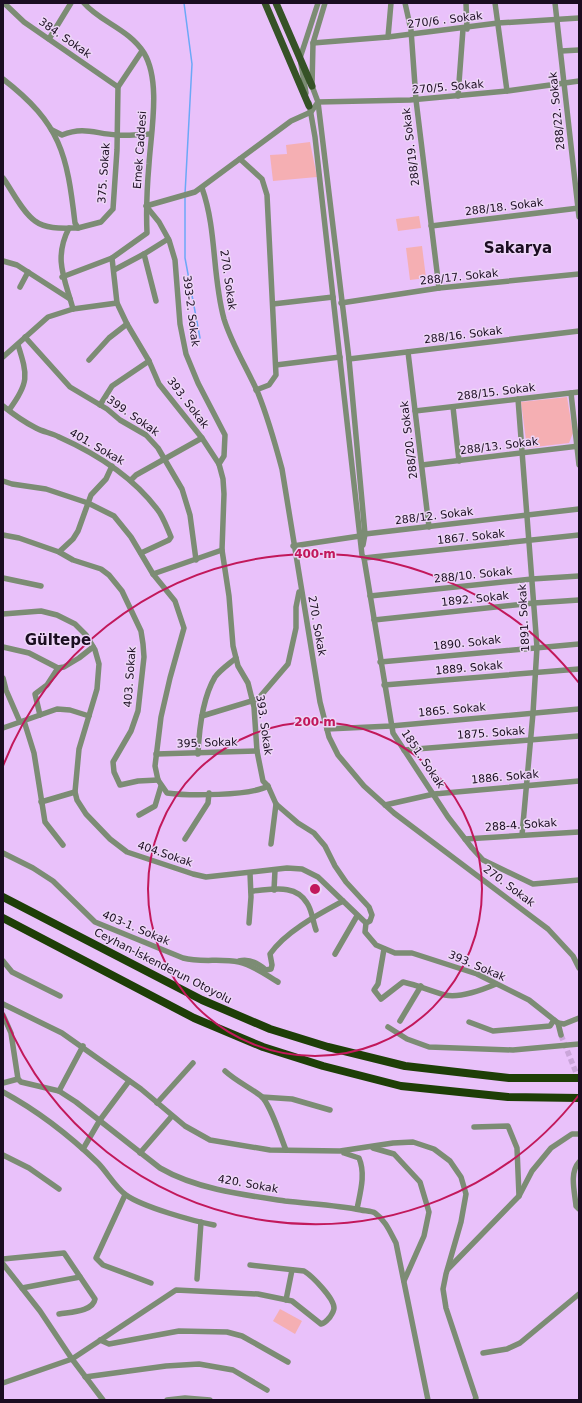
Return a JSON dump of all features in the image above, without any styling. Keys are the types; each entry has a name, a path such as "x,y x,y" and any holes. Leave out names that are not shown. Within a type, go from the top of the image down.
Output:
{"highway":[{"name":"Ceyhan-İskenderun Otoyolu","path":"3,897 202,1000 270,1029 321,1045 405,1066 510,1078 579,1078"},
{"path":"3,918 194,1018 263,1047 323,1066 401,1086 508,1097 579,1098"}],"main road":[{"path":"265,3 310,109"},
{"path":"276,3 312,86"}],"street":[{"path":"49,39 71,3"},
{"path":"318,3 300,58 310,109 363,535"},
{"path":"325,3 313,43 312,86 318,102 341,303 349,359 363,535"},
{"path":"388,38 391,3"},
{"name":"288/19. Sokak","path":"405,3 411,34 416,100 430,226 439,288"},
{"path":"458,96 465,29 466,3"},
{"path":"495,3 507,92"},
{"name":"288/22. Sokak","path":"555,3 579,218"},
{"name":"Emek Caddesi","path":"62,277 112,258 147,234 146,206 154,88 150,66 142,51 129,35 86,4"},
{"name":"384. Sokak","path":"4,6 24,22 118,87"},
{"name":"270/6 . Sokak","path":"313,43 388,38 411,34 465,29 498,23 556,18 579,18"},
{"path":"560,51 579,50"},
{"path":"118,87 142,51"},
{"path":"3,79 24,95 52,129 60,147 70,178 78,228"},
{"name":"270/5. Sokak","path":"318,102 416,100 507,92 564,82 579,81"},
{"name":"375. Sokak","path":"3,178 21,205 35,222 51,228 78,228 101,222 113,209 118,87"},
{"path":"146,206 172,200 202,188 318,102"},
{"path":"52,129 62,135 74,130 85,130 117,135 151,134"},
{"path":"240,159 262,179 267,195 276,375 274,381 269,385 256,390"},
{"name":"270. Sokak","path":"202,188 210,216 219,299 223,314 230,336 256,390 272,432 282,468 293,546 320,702 327,728 338,755 349,770 385,805 548,929 573,956 579,968"},
{"name":"393-2. Sokak","path":"146,206 159,222 168,238 175,260 178,303 186,354 198,383 225,435 224,456 219,464"},
{"name":"288/18. Sokak","path":"430,226 578,208"},
{"path":"69,228 61,250 62,277 73,309"},
{"path":"114,270 144,254 168,238"},
{"path":"144,254 156,301"},
{"name":"393. Sokak","path":"112,258 117,303 127,324 149,361 159,384 202,438 219,464 223,479 224,494 222,550 236,658 238,666 248,683 251,700 254,707 258,751 263,781 268,786 276,804 298,823 314,833 326,846 335,866 346,882 370,907 372,915 370,921 366,923 365,932 376,945 395,953 412,953 444,962 476,974 529,1000 556,1022"},
{"path":"3,261 11,263 28,272 70,298"},
{"path":"20,287 28,272"},
{"name":"288/17. Sokak","path":"341,303 439,288 579,274"},
{"path":"273,304 333,297"},
{"path":"3,357 48,318 73,309 117,303"},
{"path":"89,360 110,338 127,324"},
{"name":"288/16. Sokak","path":"349,359 579,331"},
{"name":"399. Sokak","path":"25,337 70,387 100,405 153,442 166,460 184,496 190,515 196,560"},
{"path":"9,410 17,399 26,380 26,372 18,345"},
{"name":"288/20. Sokak","path":"408,352 429,526"},
{"path":"276,365 340,357"},
{"path":"100,405 112,386 149,361"},
{"name":"288/15. Sokak","path":"415,411 579,392"},
{"path":"571,393 579,465"},
{"name":"1891. Sokak","path":"518,399 530,541 536,646 533,713 522,835"},
{"name":"401. Sokak","path":"3,406 37,429 58,436 112,466 131,480 158,510 171,537 169,540 141,553"},
{"path":"453,407 459,461"},
{"path":"131,480 136,475 166,460 202,438"},
{"name":"288/13. Sokak","path":"422,465 577,447"},
{"path":"59,552 65,544 73,539 78,531 91,495 106,479 112,466"},
{"path":"3,481 12,484 46,489 88,503 114,516 141,553 153,574 175,601 184,628 163,709 155,766 160,783 167,793 251,792 268,786"},
{"name":"288/12. Sokak","path":"293,546 429,526 579,509"},
{"name":"403. Sokak","path":"3,535 19,538 59,552 73,560 101,569 109,575 122,591 140,632 144,644 144,657 138,711 131,731 113,762 114,772 120,785 138,781 160,783"},
{"name":"1851. Sokak","path":"363,535 363,557 393,733 465,839 483,860 533,884 579,880"},
{"name":"1867. Sokak","path":"363,557 579,535"},
{"path":"153,574 222,550"},
{"name":"288/10. Sokak","path":"370,596 532,579 579,576"},
{"path":"3,578 41,586"},
{"path":"202,716 258,699 288,664 296,628 296,607 300,588"},
{"name":"1892. Sokak","path":"374,620 534,603 579,600"},
{"path":"3,614 41,611 57,615 75,624 86,635 93,647 99,664 97,690 80,749 75,792 41,802"},
{"name":"1890. Sokak","path":"380,662 536,646 579,644"},
{"path":"3,646 29,653 58,668 64,667 79,658 93,647"},
{"path":"198,754 199,726 209,691 216,677 236,658"},
{"path":"40,715 35,694 47,685 58,668"},
{"name":"1889. Sokak","path":"384,685 579,669"},
{"path":"3,678 6,690 22,721 34,753 45,822 63,845"},
{"path":"3,728 40,715 64,709 89,716"},
{"name":"1865. Sokak","path":"327,728 391,726 579,709"},
{"name":"1875. Sokak","path":"404,750 579,736"},
{"name":"395. Sokak","path":"156,754 198,754 258,751"},
{"name":"1886. Sokak","path":"385,805 434,794 527,784 579,781"},
{"path":"139,815 155,806 160,783"},
{"name":"404.Sokak","path":"75,792 77,800 86,814 110,839 127,852 206,877 275,870 302,869 318,877 366,923"},
{"path":"185,839 208,803 209,793"},
{"path":"271,844 276,804"},
{"name":"288-4. Sokak","path":"465,839 579,832"},
{"name":"403-1. Sokak","path":"3,853 33,868 52,881 95,922 183,958 195,961 238,962 251,966 278,982"},
{"path":"274,890 275,870"},
{"path":"249,923 251,891 250,873"},
{"path":"251,891 283,889 298,893 308,904 316,930"},
{"path":"238,962 248,960 256,963 266,970 271,969 272,965 269,957 270,952 312,918 343,901"},
{"path":"335,954 357,916"},
{"path":"384,949 378,984 374,990 381,999 403,982 422,986 446,995 484,990 496,984"},
{"path":"3,961 12,972 60,996"},
{"path":"400,1020 422,986"},
{"path":"3,1004 47,1024 83,1046 172,1116 202,1137 210,1140 270,1150 340,1151 393,1143 413,1142 434,1149 450,1161 461,1177 466,1194 461,1222 446,1270 443,1289 446,1308 476,1398 475,1400"},
{"path":"3,1014 11,1033 18,1079 3,1083"},
{"path":"469,1022 493,1030 550,1026 556,1022 564,1024 579,1018"},
{"path":"556,1022 561,1035"},
{"path":"388,1027 407,1039 429,1047 513,1050 579,1044"},
{"path":"59,1092 83,1046"},
{"path":"157,1103 193,1062"},
{"path":"225,1070 231,1077 262,1097 274,1117 286,1150"},
{"name":"420. Sokak","path":"18,1079 21,1082 59,1092 76,1102 160,1168 194,1184 285,1201 374,1212 386,1224 396,1243 428,1400"},
{"path":"83,1149 100,1120 129,1081"},
{"path":"3,1092 25,1104 83,1149 125,1194 141,1203 214,1225"},
{"path":"262,1097 292,1099 330,1110"},
{"path":"140,1153 172,1116"},
{"path":"474,1127 508,1126 517,1148 519,1196"},
{"path":"446,1270 519,1196 532,1171 551,1148 572,1134 579,1134"},
{"path":"372,1147 394,1154 420,1182 429,1212 424,1236 404,1281"},
{"path":"340,1151 359,1158 361,1162 362,1175 357,1209"},
{"path":"3,1155 28,1168 59,1189"},
{"path":"579,1162 576,1165 574,1174 576,1206 579,1209"},
{"path":"125,1194 96,1258 103,1264 150,1283"},
{"path":"197,1279 201,1222"},
{"path":"3,1259 64,1253 95,1298 94,1303 88,1308 59,1314"},
{"path":"3,1264 54,1330 72,1359 103,1400"},
{"path":"3,1383 72,1359 176,1290 258,1294 292,1301 321,1324 326,1323 334,1310 332,1302 314,1278 304,1271 250,1265"},
{"path":"286,1300 292,1270"},
{"path":"22,1288 80,1277"},
{"path":"483,1353 507,1349 520,1343 579,1294"},
{"path":"100,1340 109,1344 179,1331 227,1332 242,1336 288,1362"},
{"path":"85,1377 166,1366 199,1364 220,1367 241,1373 267,1390"},
{"path":"167,1400 185,1398 210,1400"}],"shaded area":[{"path":"310,142 317,177 273,181 270,155 287,154 286,145"},
{"path":"419,216 421,228 398,231 396,219"},
{"path":"422,246 426,278 410,280 406,248"},
{"path":"567,397 573,433 569,443 527,448 521,402"},
{"path":"280,1309 302,1321 295,1334 273,1321"}],"waterway":[{"path":"184,3 192,64 185,194"},
{"path":"185,198 185,258 200,338"}],"tunnel":[{"path":"561,1035 579,1080"}],"district":[{"name":"Sakarya","path":"518,248"},
{"name":"Gültepe","path":"58,640"}]}
